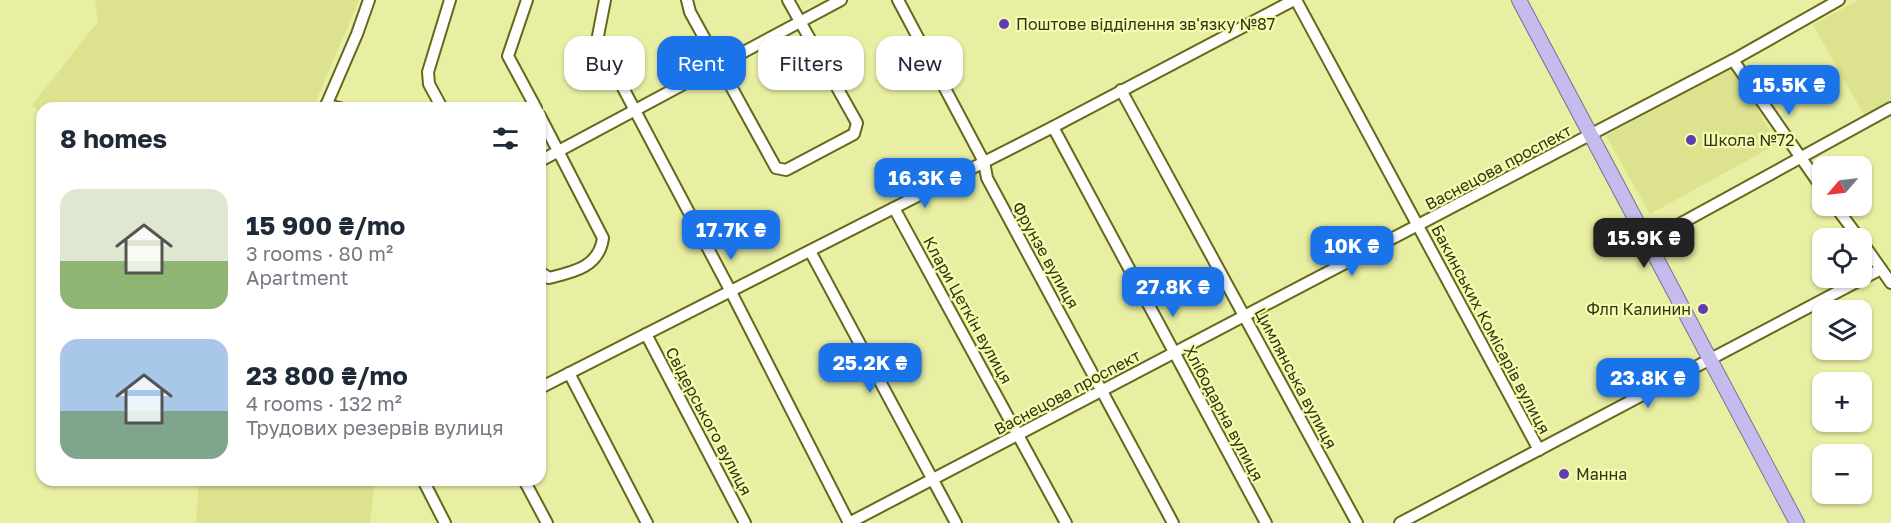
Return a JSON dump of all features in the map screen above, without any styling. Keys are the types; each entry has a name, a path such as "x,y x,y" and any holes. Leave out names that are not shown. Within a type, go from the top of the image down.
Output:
{"main road":[{"path":"1519,0 1797,523"}],"street":[{"path":"328,102 369,0"},
{"path":"438,102 431,90 428,72 450,0"},
{"path":"527,0 508,56 533,102"},
{"path":"605,0 598,36 634,111 730,290 849,523"},
{"path":"685,0 704,36"},
{"path":"734,90 776,168 786,170 854,134 857,123 788,0"},
{"path":"746,51 841,0"},
{"name":"Фрунзе вулиця","path":"898,0 984,162 987,178 1173,523"},
{"path":"546,385 1053,127 1295,0"},
{"name":"Бакинських Комісарів вулиця","path":"1295,0 1539,450"},
{"name":"Васнецова проспект","path":"849,523 1733,60 1839,0"},
{"path":"1733,60 1812,174"},
{"path":"546,158 673,90"},
{"name":"Цимлянська вулиця","path":"1121,90 1357,523"},
{"path":"1647,242 1802,159 1891,108"},
{"path":"546,127 603,238 602,250 596,260 549,278 546,276"},
{"name":"Хлібодарна вулиця","path":"1053,127 1266,523"},
{"name":"Клари Цеткін вулиця","path":"894,208 1019,433 1066,523"},
{"path":"810,251 956,523"},
{"path":"1872,257 1891,283"},
{"path":"1400,523 1711,361 1881,269"},
{"name":"Свідерського вулиця","path":"646,334 745,523"},
{"path":"569,373 647,523"},
{"path":"426,486 445,523"},
{"path":"527,486 547,523"}],"shaded area":[{"path":"95,0 359,0 316,102 36,102 36,109 32,105 98,22"},
{"path":"1858,0 1891,0 1891,104 1866,118 1813,25"},
{"name":"Школа №72","path":"1733,65 1777,144 1650,214 1606,136"},
{"path":"199,486 374,486 370,523 196,523"}],"place":[{"name":"Поштове відділення зв'язку №87","path":"1004,24"},
{"name":"Школа №72","path":"1691,140"},
{"name":"Флп Калинин","path":"1703,309"},
{"name":"Манна","path":"1564,474"}]}
